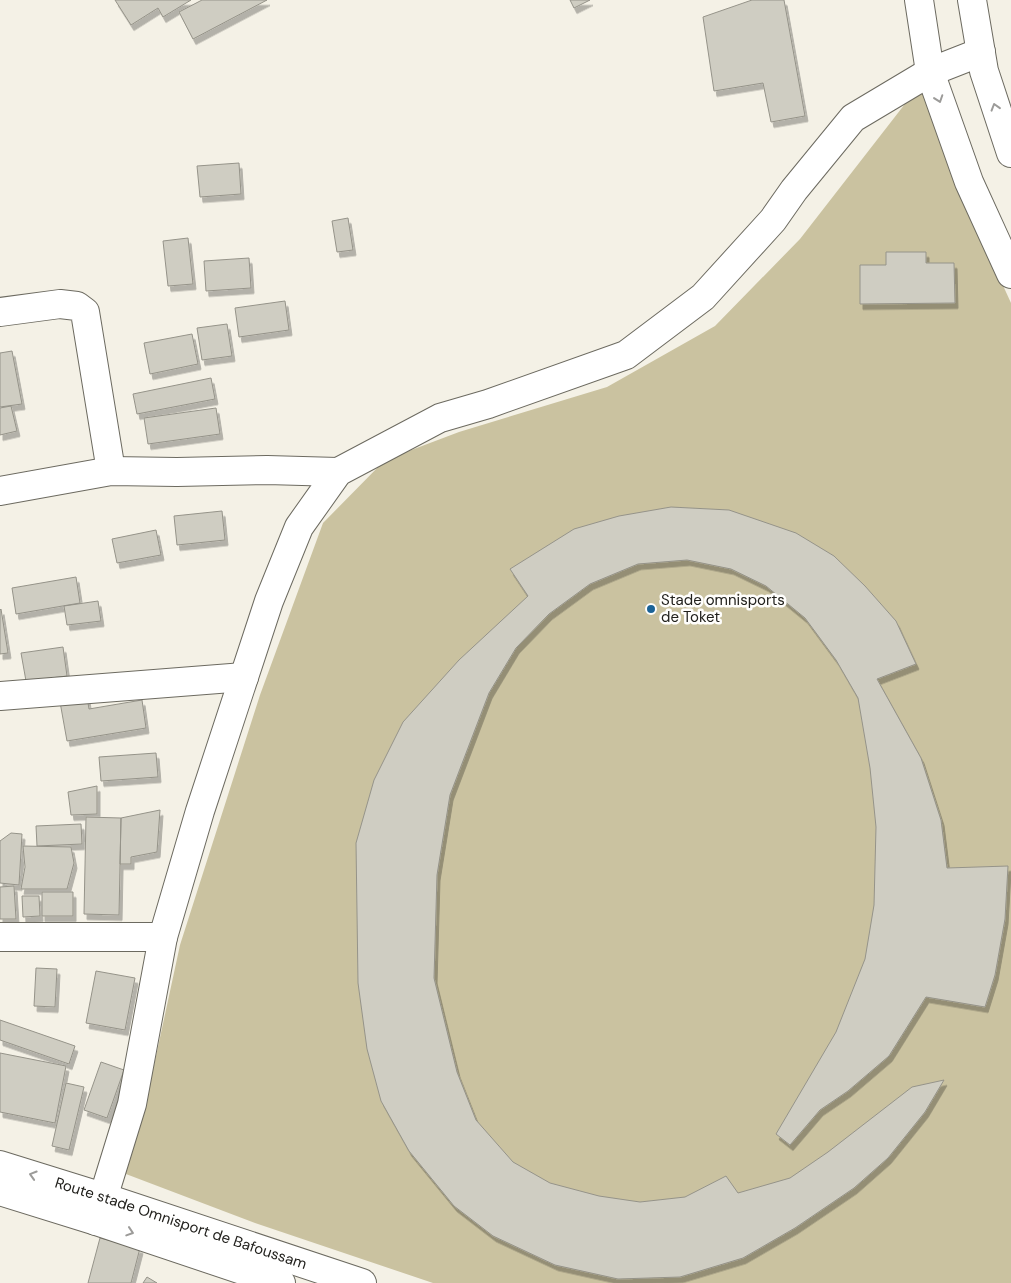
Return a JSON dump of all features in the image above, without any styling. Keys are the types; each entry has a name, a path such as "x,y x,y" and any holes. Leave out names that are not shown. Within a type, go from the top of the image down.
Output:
{"street":[{"path":"919,0 930,72 969,182 1011,274"},
{"path":"972,0 984,71 1011,153"},
{"path":"99,1209 132,1104 163,937 200,811 269,601 299,527 338,472 440,418 488,404 626,355 703,298 773,220 853,118 930,72 981,52"},
{"path":"0,312 60,304 77,306 85,312 111,471"},
{"path":"0,491 111,471 267,470 338,472"},
{"path":"0,696 244,677"},
{"path":"0,937 163,937"},
{"name":"Route stade Omnisport de Bafoussam","path":"0,1165 99,1209 240,1276 282,1283"},
{"name":"Route stade Omnisport de Bafoussam","path":"0,1191 99,1209 362,1283"}],"shaded area":[{"name":"Stade omnisports de Toket","path":"922,82 990,257 1011,303 1011,1283 433,1283 255,1223 118,1171 145,1107 180,945 260,695 323,523 385,460 459,432 607,387 715,326 800,239"}],"building":[{"path":"115,0 191,0 163,17 158,8 131,25"},
{"path":"202,0 267,0 193,39 179,12"},
{"path":"570,0 590,0 574,8"},
{"path":"752,0 784,0 805,116 771,122 763,83 714,91 703,17"},
{"path":"239,163 241,194 200,197 197,166"},
{"path":"348,218 353,250 337,252 332,221"},
{"path":"188,238 193,284 168,286 163,241"},
{"path":"886,252 926,252 926,263 954,263 955,303 860,304 860,265 886,265"},
{"path":"249,258 251,288 206,291 204,261"},
{"path":"285,301 289,330 239,337 235,308"},
{"path":"227,324 232,356 202,360 197,328"},
{"path":"192,334 198,364 150,374 144,343"},
{"path":"12,351 22,404 0,407 0,353"},
{"path":"211,378 215,399 137,414 133,394"},
{"path":"11,406 17,431 0,435 0,408"},
{"path":"216,408 220,434 148,444 144,418"},
{"path":"671,507 729,510 796,533 834,556 865,586 896,621 916,664 877,679 921,758 941,820 947,868 1008,866 1005,919 995,975 985,1007 926,997 889,1056 848,1091 820,1110 790,1145 776,1134 836,1032 865,959 874,905 876,827 870,768 858,698 836,660 805,618 766,586 731,569 687,560 638,564 590,584 549,614 516,648 489,693 450,795 437,875 434,978 457,1072 476,1120 513,1162 550,1183 599,1196 640,1202 685,1197 726,1176 738,1193 790,1178 828,1152 912,1087 944,1080 925,1112 888,1158 854,1188 795,1228 743,1258 680,1277 618,1279 555,1265 493,1236 454,1206 409,1151 381,1101 367,1049 358,983 356,843 374,780 403,722 459,660 528,596 510,569 574,529 619,516"},
{"path":"222,511 225,540 177,545 174,516"},
{"path":"156,530 161,555 117,563 112,539"},
{"path":"76,577 80,603 16,614 12,588"},
{"path":"98,601 101,621 67,625 64,606"},
{"path":"0,610 8,653 0,654"},
{"path":"63,647 67,676 26,681 21,653"},
{"path":"87,697 89,709 142,700 146,728 67,741 60,702"},
{"path":"156,753 158,777 101,781 99,757"},
{"path":"97,786 97,814 71,815 68,792"},
{"path":"160,810 157,852 131,857 131,864 120,864 121,818"},
{"path":"86,817 121,818 119,915 84,914"},
{"path":"81,824 82,844 37,846 36,826"},
{"path":"11,833 22,834 19,885 0,883 0,841"},
{"path":"23,846 71,847 74,863 67,889 21,889 25,867"},
{"path":"14,886 16,919 0,919 0,887"},
{"path":"42,892 73,892 73,916 42,916"},
{"path":"22,896 39,896 40,916 23,917"},
{"path":"36,968 57,969 55,1007 34,1006"},
{"path":"96,971 135,978 125,1030 86,1023"},
{"path":"0,1020 75,1046 69,1064 0,1040"},
{"path":"0,1053 66,1066 55,1123 0,1112"},
{"path":"101,1062 124,1070 107,1118 84,1110"},
{"path":"66,1083 84,1087 69,1150 52,1146"},
{"path":"100,1238 140,1248 131,1283 88,1283"},
{"path":"147,1277 157,1283 143,1283"}],"place":[{"name":"Stade omnisports de Toket","path":"651,609"}]}
